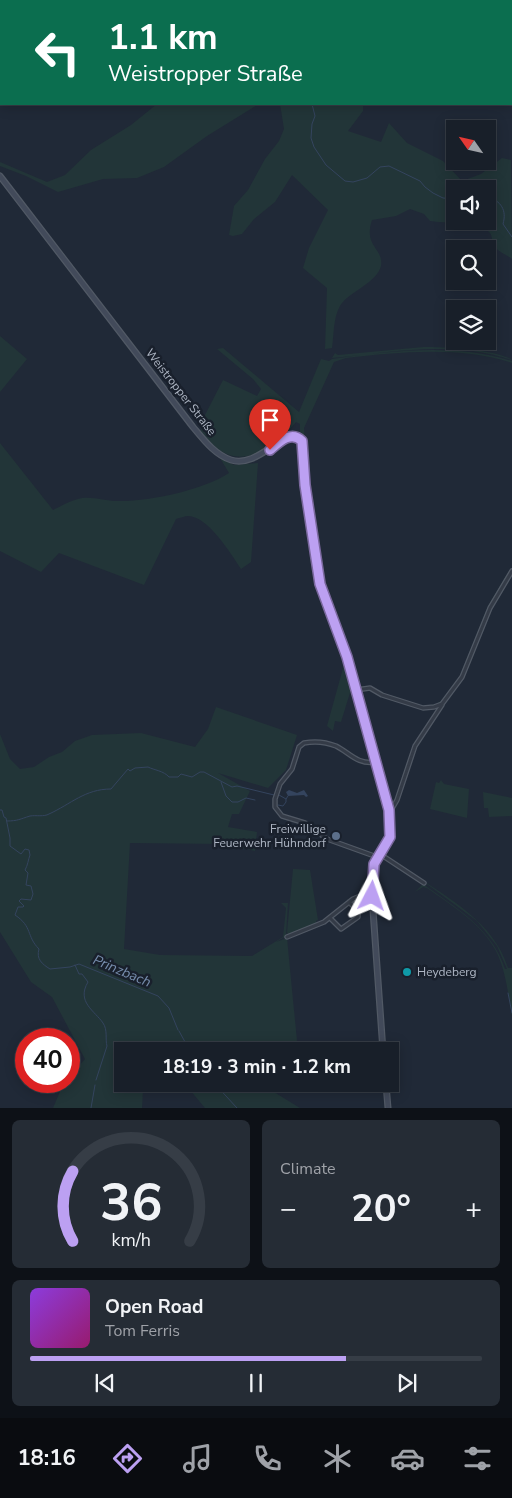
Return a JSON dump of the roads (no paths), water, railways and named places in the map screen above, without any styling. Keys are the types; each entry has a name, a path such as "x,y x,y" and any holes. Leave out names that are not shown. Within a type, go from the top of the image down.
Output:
{"street":[{"name":"Weistropper Straße","path":"0,176 193,427 216,451 230,460 240,461 259,456 288,437 297,438 302,441 305,485 320,584 342,641 389,810 390,837 378,855 374,867 372,891 382,1042"},
{"path":"356,690 370,688 382,695 422,708 434,708 442,704 452,693 464,672 490,608 512,571"},
{"path":"389,810 397,800 417,743 442,704"},
{"path":"376,762 351,757 329,744 306,742 300,745 290,773 280,784 274,804 275,808 282,816 305,823 328,839 378,855 424,883"},
{"path":"287,937 321,924 353,899 372,891"},
{"path":"330,918 341,929 358,917 358,911 349,902"},
{"path":"387,1092 388,1108"}],"water":[{"path":"289,790 297,793 304,790 308,796 288,796 286,792"}],"waterway":[{"path":"312,105 315,116 312,124 311,138 314,147 326,165 345,181 353,182 367,178 380,167 389,166 420,181 433,193 446,198"},
{"path":"496,201 502,207 504,214 503,224 512,237"},
{"path":"7,821 30,816 47,815 86,794 111,789 128,769 130,771 135,768 148,767 162,772 169,777 178,777 181,774 192,777 200,772 204,772 232,787 237,786 274,795"},
{"path":"221,782 226,796 232,802 238,802 246,798 255,800"},
{"path":"279,795 286,799 288,796"},
{"path":"278,805 283,806 286,799"},
{"name":"Prinzbach","path":"0,810 2,810 6,818 10,846 21,854 25,849 29,850 30,855 25,870 28,873 26,885 31,886 33,894 31,900 21,899 19,901 24,906 18,907 15,915 25,924 32,940 39,949 38,956 40,961 50,969 79,964 158,996 169,1008 178,1030"},
{"path":"75,965 79,974 82,974 88,982 84,995 85,1001 103,1023 105,1029 107,1046 96,1080"},
{"path":"508,993 512,1013"},
{"name":"Prinzbach","path":"179,1031 185,1042"},
{"path":"91,1108 95,1085"},
{"name":"Prinzbach","path":"222,1092 237,1108"}],"place":[{"name":"Freiwillige Feuerwehr Hühndorf","path":"336,836"},
{"name":"Heydeberg","path":"407,972"}]}
